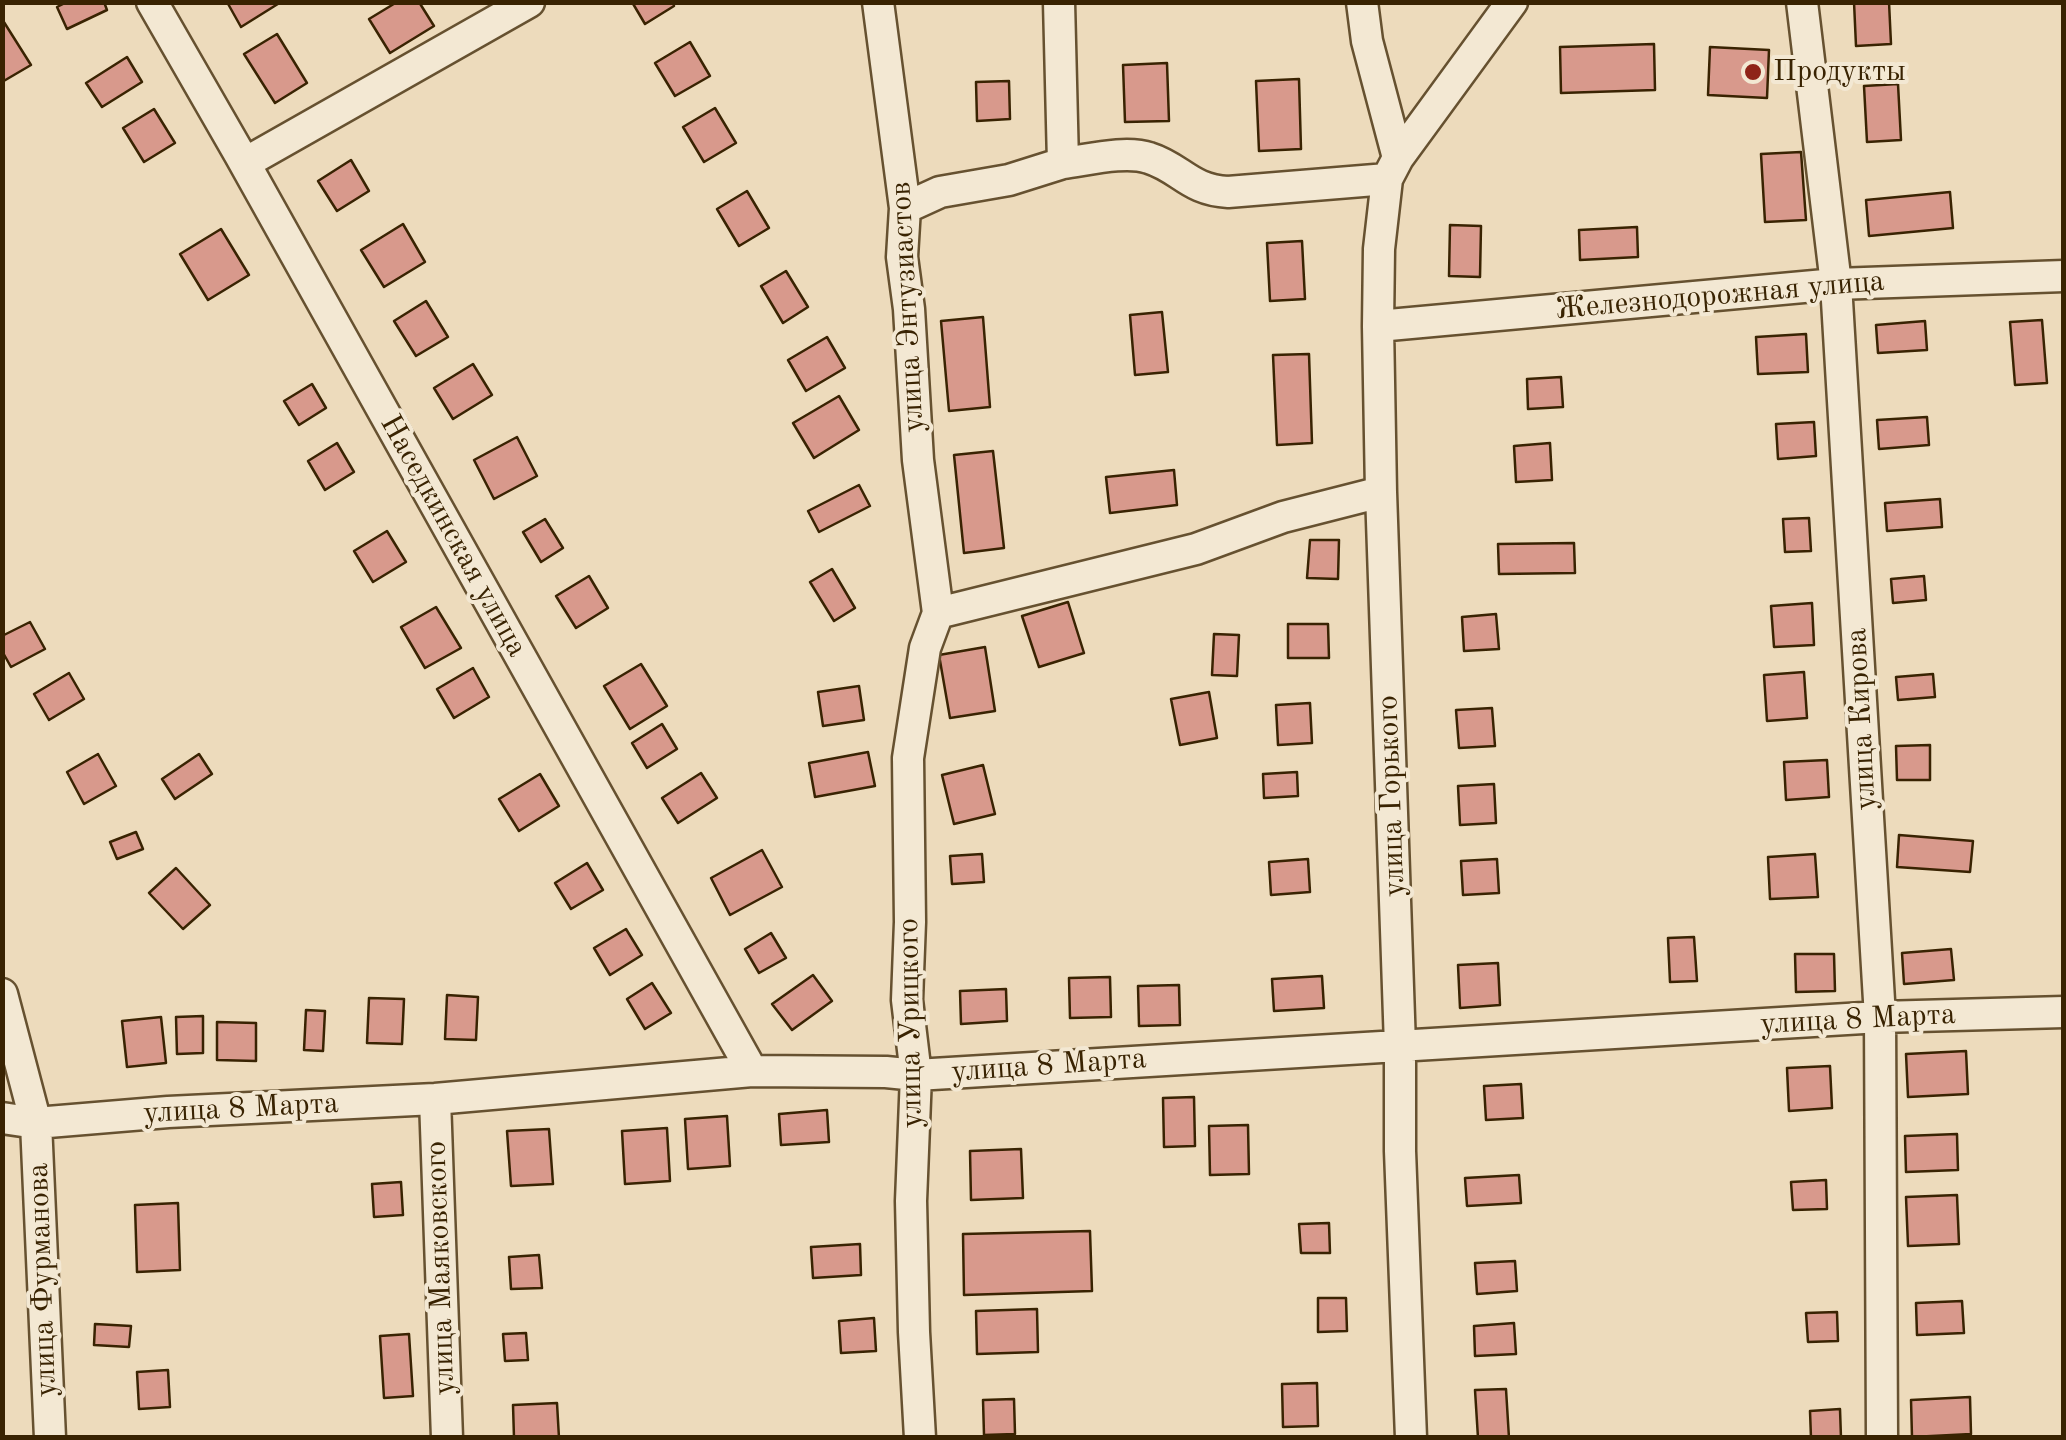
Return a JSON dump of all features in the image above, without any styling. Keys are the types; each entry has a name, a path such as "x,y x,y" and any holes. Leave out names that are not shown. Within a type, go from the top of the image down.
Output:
{"street":[{"name":"Наседкинская улица","path":"152,2 752,1072"},
{"path":"245,164 529,2"},
{"name":"улица Энтузиастов","path":"878,2 905,208 902,258 918,460 938,612"},
{"path":"1060,2 1062,163"},
{"name":"улица Горького","path":"1362,2 1393,169 1379,249 1378,326 1410,1438"},
{"name":"улица Горького","path":"1393,169 1512,2"},
{"name":"улица Кирова","path":"1802,2 1836,284 1880,1017 1882,1438"},
{"path":"905,208 940,192 1009,180 1062,163 1127,155 1154,159 1208,191 1228,192 1393,169"},
{"name":"Железнодорожная улица","path":"1378,326 1836,284 2064,276"},
{"path":"938,612 1196,549 1284,517 1381,492"},
{"name":"улица Урицкого","path":"920,1438 911,1201 916,1075 907,1000 908,758 926,648 938,612"},
{"name":"улица Фурманова","path":"2,994 36,1124 50,1438"},
{"name":"улица 8 Марта","path":"2,1118 36,1124 168,1112 435,1099 752,1072 916,1075 1880,1017 2064,1012"},
{"name":"улица Маяковского","path":"435,1099 447,1438"}],"building":[{"path":"67,2 104,2 107,10 67,29 57,7"},
{"path":"227,2 281,2 241,27"},
{"path":"397,2 419,2 434,26 390,53 369,19"},
{"path":"632,2 673,2 674,6 645,24"},
{"path":"1854,2 1889,2 1891,44 1856,46"},
{"path":"2,19 31,65 2,82"},
{"path":"277,34 307,83 275,103 244,54"},
{"path":"690,42 710,76 675,96 655,63"},
{"path":"1654,44 1655,90 1561,93 1560,47"},
{"path":"1710,47 1769,50 1767,98 1708,95"},
{"path":"127,57 142,82 102,107 86,83"},
{"path":"1167,63 1169,121 1125,122 1123,65"},
{"path":"1299,79 1301,149 1259,151 1256,81"},
{"path":"1009,81 1010,119 977,121 976,82"},
{"path":"1898,84 1901,140 1867,142 1864,86"},
{"path":"715,108 736,143 704,162 683,127"},
{"path":"154,109 175,143 144,162 123,128"},
{"path":"1801,152 1806,220 1765,222 1761,154"},
{"path":"351,160 369,191 337,211 318,181"},
{"path":"747,191 769,228 739,246 717,209"},
{"path":"1950,192 1953,228 1869,236 1866,200"},
{"path":"403,224 425,262 384,287 361,250"},
{"path":"1450,225 1481,226 1480,277 1449,276"},
{"path":"1637,227 1638,257 1580,260 1579,230"},
{"path":"221,229 249,275 208,300 180,254"},
{"path":"1302,241 1305,299 1270,301 1267,243"},
{"path":"786,271 808,307 783,323 761,286"},
{"path":"426,301 448,337 416,356 394,321"},
{"path":"1162,312 1168,372 1135,375 1130,315"},
{"path":"983,317 990,407 949,411 941,321"},
{"path":"2042,320 2047,383 2015,385 2010,322"},
{"path":"1925,321 1927,350 1878,353 1876,325"},
{"path":"1806,334 1808,372 1758,374 1756,337"},
{"path":"827,337 845,368 806,391 788,360"},
{"path":"1309,354 1312,443 1277,445 1273,355"},
{"path":"473,364 492,395 453,419 434,388"},
{"path":"1561,377 1563,407 1528,409 1527,379"},
{"path":"312,384 326,408 299,425 284,401"},
{"path":"839,396 859,430 814,458 793,423"},
{"path":"1927,417 1929,445 1879,449 1877,420"},
{"path":"1814,422 1816,456 1778,459 1776,424"},
{"path":"517,437 537,476 494,499 474,460"},
{"path":"337,443 354,472 325,490 308,461"},
{"path":"1550,443 1552,480 1516,482 1514,446"},
{"path":"993,451 1004,548 964,553 954,455"},
{"path":"1174,470 1177,505 1110,513 1106,477"},
{"path":"859,485 870,506 819,532 808,511"},
{"path":"1940,499 1942,527 1887,531 1885,503"},
{"path":"1809,518 1811,551 1785,552 1783,519"},
{"path":"545,519 563,548 541,562 523,532"},
{"path":"387,531 406,562 373,582 354,551"},
{"path":"1310,540 1339,540 1338,579 1307,578"},
{"path":"1574,543 1575,573 1499,574 1498,544"},
{"path":"832,569 855,608 834,621 810,582"},
{"path":"589,576 608,608 576,628 556,596"},
{"path":"1924,576 1926,600 1893,603 1891,579"},
{"path":"1068,602 1084,653 1039,667 1022,616"},
{"path":"1812,603 1814,645 1774,647 1771,606"},
{"path":"436,607 461,648 425,668 401,627"},
{"path":"1496,614 1499,649 1464,651 1462,617"},
{"path":"30,622 45,649 11,667 2,651 2,636"},
{"path":"1288,624 1328,624 1329,658 1288,658"},
{"path":"1214,634 1239,635 1237,676 1212,675"},
{"path":"985,647 995,711 950,718 939,655"},
{"path":"641,664 667,706 630,729 604,686"},
{"path":"473,668 489,697 454,718 437,689"},
{"path":"1804,672 1807,718 1767,721 1764,675"},
{"path":"69,673 84,699 49,720 34,694"},
{"path":"1933,674 1935,697 1898,700 1896,677"},
{"path":"859,686 864,720 823,726 818,692"},
{"path":"1209,692 1217,738 1180,745 1171,699"},
{"path":"1310,703 1312,743 1278,745 1276,705"},
{"path":"1492,708 1495,746 1459,748 1456,710"},
{"path":"662,724 677,749 647,768 632,743"},
{"path":"1930,745 1930,780 1897,780 1896,746"},
{"path":"868,752 875,786 815,797 809,763"},
{"path":"98,754 116,786 84,804 67,772"},
{"path":"199,754 212,774 175,799 162,779"},
{"path":"1827,760 1829,797 1786,800 1784,762"},
{"path":"983,765 995,814 954,824 942,775"},
{"path":"1297,772 1298,796 1264,798 1263,774"},
{"path":"701,773 717,798 678,823 662,798"},
{"path":"540,774 559,806 519,831 499,799"},
{"path":"1494,784 1496,823 1460,825 1458,786"},
{"path":"136,832 143,849 117,859 110,842"},
{"path":"1899,835 1973,841 1970,872 1897,867"},
{"path":"762,850 782,887 730,915 711,878"},
{"path":"982,854 984,882 952,884 950,856"},
{"path":"1815,854 1818,897 1770,899 1768,857"},
{"path":"1308,859 1310,892 1271,895 1269,862"},
{"path":"1497,859 1499,893 1463,895 1461,861"},
{"path":"587,863 603,890 571,909 555,883"},
{"path":"176,868 210,905 183,929 149,893"},
{"path":"626,929 642,955 610,975 594,948"},
{"path":"771,933 786,958 759,973 745,949"},
{"path":"1694,937 1697,981 1670,982 1668,938"},
{"path":"1951,949 1954,980 1904,984 1902,953"},
{"path":"1795,954 1834,954 1835,991 1796,992"},
{"path":"1498,963 1500,1005 1460,1008 1458,965"},
{"path":"813,975 832,1001 792,1030 772,1004"},
{"path":"1322,976 1324,1008 1274,1011 1272,979"},
{"path":"1110,977 1111,1017 1070,1018 1069,978"},
{"path":"652,983 671,1013 645,1029 627,999"},
{"path":"1179,985 1180,1025 1139,1026 1138,986"},
{"path":"1006,989 1007,1021 961,1024 960,991"},
{"path":"447,995 478,997 476,1040 445,1039"},
{"path":"369,998 404,999 402,1044 367,1043"},
{"path":"306,1010 325,1011 323,1051 304,1050"},
{"path":"203,1016 203,1053 177,1054 176,1017"},
{"path":"161,1017 166,1063 127,1067 122,1021"},
{"path":"217,1022 256,1023 256,1061 217,1060"},
{"path":"1966,1051 1968,1094 1908,1097 1906,1054"},
{"path":"1830,1066 1832,1108 1789,1111 1787,1068"},
{"path":"1521,1084 1523,1118 1486,1120 1484,1086"},
{"path":"1194,1097 1195,1146 1164,1147 1163,1098"},
{"path":"827,1110 829,1142 781,1145 779,1114"},
{"path":"727,1116 730,1166 688,1169 685,1119"},
{"path":"1248,1125 1249,1174 1210,1175 1209,1126"},
{"path":"667,1128 670,1181 625,1184 622,1131"},
{"path":"549,1129 553,1184 511,1186 507,1131"},
{"path":"1957,1134 1958,1170 1906,1172 1905,1136"},
{"path":"1021,1149 1023,1198 971,1200 970,1151"},
{"path":"1519,1175 1521,1203 1467,1206 1465,1178"},
{"path":"1826,1180 1827,1209 1793,1210 1791,1182"},
{"path":"401,1182 403,1215 374,1217 372,1184"},
{"path":"1957,1195 1959,1244 1908,1246 1906,1197"},
{"path":"178,1203 180,1270 137,1272 135,1205"},
{"path":"1329,1223 1330,1253 1301,1253 1299,1224"},
{"path":"1090,1231 1092,1291 964,1295 963,1234"},
{"path":"860,1244 861,1275 813,1278 811,1247"},
{"path":"539,1255 542,1288 511,1289 509,1257"},
{"path":"1515,1261 1517,1291 1477,1294 1475,1263"},
{"path":"1318,1298 1346,1298 1347,1331 1318,1332"},
{"path":"1962,1301 1964,1333 1917,1335 1916,1303"},
{"path":"1037,1309 1038,1352 977,1354 976,1311"},
{"path":"1837,1312 1838,1341 1808,1342 1806,1313"},
{"path":"874,1318 876,1351 841,1353 839,1321"},
{"path":"1514,1323 1516,1354 1475,1356 1474,1326"},
{"path":"95,1324 131,1326 129,1347 94,1345"},
{"path":"526,1333 528,1360 505,1361 503,1334"},
{"path":"409,1334 413,1396 384,1398 380,1336"},
{"path":"168,1370 170,1407 139,1409 137,1372"},
{"path":"1317,1383 1318,1426 1283,1427 1282,1384"},
{"path":"1506,1389 1509,1438 1478,1438 1475,1390"},
{"path":"1970,1397 1971,1434 1912,1437 1911,1400"},
{"path":"1014,1399 1015,1434 984,1435 983,1400"},
{"path":"557,1403 559,1438 514,1438 513,1405"},
{"path":"1840,1409 1841,1438 1811,1438 1810,1411"}],"place":[{"name":"Продукты","path":"1753,72"}]}
